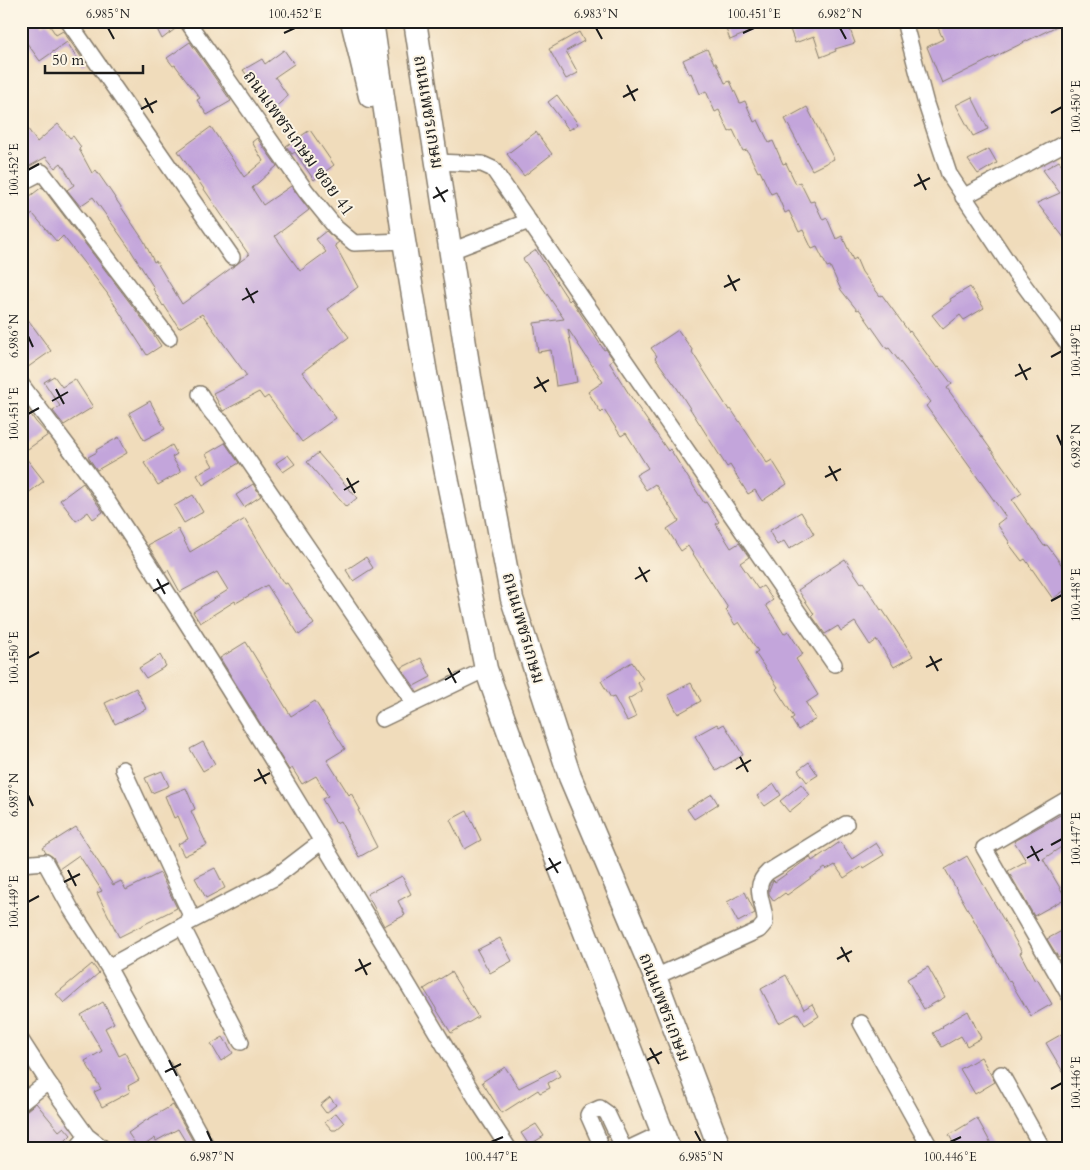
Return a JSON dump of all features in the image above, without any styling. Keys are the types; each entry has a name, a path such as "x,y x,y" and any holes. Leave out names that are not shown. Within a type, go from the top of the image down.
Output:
{"highway":[{"path":"352,21 376,124 389,142"},
{"path":"372,21 404,241 426,374 486,669 530,791 666,1141"},
{"name":"ถนนเพชรเกษม","path":"415,21 470,377 512,599 570,777 655,978 720,1149"},
{"path":"427,99 437,78 430,21"}],"street":[{"path":"68,21 232,257"},
{"name":"ถนนเพชรเกษม ซอย 41","path":"187,21 306,190 336,228 354,243 404,241"},
{"path":"904,21 926,104 949,174 1016,273 1069,346"},
{"path":"963,197 1069,141"},
{"path":"437,162 482,164 493,169 834,664"},
{"path":"21,184 42,172 169,338"},
{"path":"451,251 529,221"},
{"path":"21,384 111,506 215,669 477,1100 509,1149"},
{"path":"200,394 208,409 222,422 414,703"},
{"path":"382,719 486,669"},
{"path":"123,769 187,923 241,1042"},
{"path":"1069,798 984,848 1069,995"},
{"path":"655,978 759,930 766,923 759,888 761,878 846,824"},
{"path":"108,968 187,923 274,878 321,842"},
{"path":"21,864 44,862 108,968 208,1149"},
{"path":"861,1023 931,1149"},
{"path":"21,1040 48,1082 87,1136 104,1149"},
{"path":"1001,1074 1043,1149"},
{"path":"21,1103 48,1082"},
{"path":"599,1140 588,1115 600,1108 607,1113 624,1149"},
{"path":"76,1149 87,1136"},
{"path":"628,1149 666,1141"}],"building":[{"path":"21,21 38,21 42,26 48,23 56,35 63,31 86,64 82,66 67,42 40,61 21,35"},
{"path":"153,21 178,21 179,26 162,39"},
{"path":"723,21 775,21 730,40"},
{"path":"787,21 817,21 819,29 838,21 847,21 855,43 835,49 836,51 821,57 814,36 795,43"},
{"path":"935,21 1067,21 942,83 927,47 943,39"},
{"path":"579,32 584,41 566,51 578,73 566,79 549,49"},
{"path":"190,42 231,101 207,115 197,100 200,98 175,65 173,66 167,58"},
{"path":"707,49 725,83 730,81 740,103 745,101 754,122 758,120 769,143 773,141 783,164 786,163 796,184 800,182 810,202 814,201 823,220 827,218 836,239 842,236 853,260 856,258 862,272 880,296 882,295 937,368 939,367 952,384 947,388 1022,493 1012,500 1044,546 1047,545 1069,575 1069,587 1053,599 1025,559 1022,561 1009,544 997,524 1006,517 926,406 931,402 889,348 887,349 859,309 857,310 841,290 830,266 827,267 817,247 812,249 803,230 799,232 789,211 785,213 776,192 771,194 747,150 743,151 733,130 729,132 719,110 715,112 706,91 700,94 683,60"},
{"path":"284,50 294,64 275,77 288,96 272,110 243,70 262,59 265,64"},
{"path":"557,95 578,124 569,130 548,102"},
{"path":"972,97 988,129 973,136 956,105"},
{"path":"807,107 834,159 812,170 785,119"},
{"path":"21,119 37,142 58,124 70,138 73,136 81,147 79,149 92,173 96,170 107,186 144,241 154,262 156,261 182,304 249,255 178,151 211,127 244,177 263,161 252,142 257,138 277,166 252,188 263,205 291,186 309,210 275,236 300,271 326,252 316,239 326,231 339,242 335,245 358,287 328,309 349,337 302,372 336,418 302,442 268,396 264,399 259,392 223,411 213,393 247,376 202,314 179,328 163,306 130,249 93,197 80,206 67,190 74,185 61,163 55,168 46,157 21,171"},
{"path":"310,130 334,165 314,180 295,152 292,154 286,146"},
{"path":"536,132 552,154 524,176 507,154"},
{"path":"989,149 997,163 978,174 968,160"},
{"path":"1059,161 1069,175 1069,244 1037,203 1060,193 1043,170"},
{"path":"42,187 161,346 147,355 107,293 63,236 57,242 33,214 21,222 21,203"},
{"path":"536,250 569,301 571,299 604,350 606,349 613,359 609,362 668,451 670,449 704,503 706,502 719,522 716,524 731,548 739,543 749,557 740,563 758,589 763,586 773,600 766,605 784,634 788,631 803,654 796,659 818,695 806,703 816,719 798,730 791,719 794,717 776,689 778,687 755,653 758,651 739,622 735,625 726,610 728,608 688,546 681,551 667,529 679,521 655,484 646,490 636,475 648,468 626,433 621,436 604,410 601,413 588,392 603,382 568,329 577,382 556,386 551,350 538,352 534,323 564,319 523,259"},
{"path":"970,287 984,308 964,320 960,315 943,329 932,315 951,301 950,299"},
{"path":"21,310 51,351 21,372"},
{"path":"678,330 729,410 731,409 767,463 772,460 787,484 762,501 755,490 748,494 730,465 727,467 677,388 655,358 657,356 651,348"},
{"path":"54,376 62,387 75,379 93,407 64,425 53,411 60,406 44,382"},
{"path":"21,400 36,422 48,435 22,453 44,481 27,494 21,486"},
{"path":"150,401 165,429 144,440 129,413"},
{"path":"119,437 127,453 97,470 88,457 97,452 96,450"},
{"path":"225,443 239,463 203,485 197,475 213,466 206,454"},
{"path":"172,445 177,454 172,457 181,472 158,485 144,463"},
{"path":"318,453 357,498 346,507 307,462"},
{"path":"288,455 295,464 283,472 276,463"},
{"path":"83,483 103,512 93,519 88,512 76,521 60,500"},
{"path":"253,484 261,496 244,507 236,495"},
{"path":"193,495 203,512 184,523 174,506"},
{"path":"801,512 814,534 789,549 784,541 777,545 769,531"},
{"path":"245,519 284,584 287,583 314,624 299,635 267,585 236,603 235,601 200,623 193,612 228,590 217,572 180,592 168,570 165,572 148,545 178,529 190,552"},
{"path":"366,557 373,568 353,581 346,570"},
{"path":"845,559 882,609 913,656 894,667 877,640 870,645 855,622 841,631 838,626 825,634 812,616 814,614 798,590"},
{"path":"246,642 291,716 315,701 345,749 327,760 349,795 351,793 377,847 359,857 340,821 336,823 322,799 328,796 316,776 302,784 292,768 289,770 220,658"},
{"path":"160,655 166,666 146,678 139,668"},
{"path":"421,658 431,677 414,686 401,668"},
{"path":"632,662 643,679 638,683 642,691 628,699 636,717 627,721 614,697 611,698 601,681"},
{"path":"691,683 701,701 678,714 668,695"},
{"path":"136,688 146,709 115,724 105,703"},
{"path":"717,724 719,727 724,724 743,755 716,771 695,736"},
{"path":"203,742 215,764 203,771 190,749"},
{"path":"809,762 818,775 807,782 798,770"},
{"path":"162,771 169,786 152,793 145,778"},
{"path":"774,784 781,795 765,806 757,796"},
{"path":"801,784 810,795 789,812 780,801"},
{"path":"186,788 195,809 191,811 207,845 184,856 178,844 188,839 178,816 174,818 165,796"},
{"path":"712,794 718,804 694,819 687,809"},
{"path":"1069,810 1069,842 1043,859 1066,898 1034,916 1008,871 1026,861 1014,841"},
{"path":"467,811 481,840 465,849 450,820"},
{"path":"76,827 113,885 121,881 126,890 160,873 177,908 119,937 97,893 102,891 79,855 59,869 53,857 46,853 43,848"},
{"path":"840,842 852,859 876,843 884,855 844,878 835,865 827,870 825,868 787,895 785,893 774,901 769,894 773,880 775,882 810,857 812,861"},
{"path":"967,856 1022,952 1020,953 1035,981 1037,979 1052,1004 1031,1016 1009,982 945,869"},
{"path":"215,868 225,888 206,898 195,878"},
{"path":"402,876 411,894 398,901 405,915 384,926 367,894"},
{"path":"745,892 755,913 738,922 727,902"},
{"path":"1069,927 1069,944 1064,947 1067,952 1058,957 1047,939"},
{"path":"500,938 512,961 490,973 477,950"},
{"path":"92,964 99,973 64,1003 56,994"},
{"path":"928,967 945,997 924,1009 907,979"},
{"path":"451,972 478,1017 451,1033 424,989"},
{"path":"786,975 804,1009 812,1004 819,1016 805,1025 798,1013 779,1023 761,989"},
{"path":"103,1002 114,1023 105,1028 119,1056 125,1053 139,1080 128,1086 130,1092 102,1107 94,1092 101,1089 85,1061 102,1051 81,1015"},
{"path":"968,1011 981,1038 967,1046 961,1036 942,1047 933,1033"},
{"path":"1069,1030 1069,1082 1046,1043"},
{"path":"223,1037 233,1053 221,1061 211,1044"},
{"path":"981,1057 995,1082 975,1094 960,1069"},
{"path":"505,1067 519,1088 556,1069 560,1076 548,1083 550,1088 540,1093 538,1090 502,1113 482,1082"},
{"path":"330,1097 336,1105 326,1113 320,1105"},
{"path":"36,1103 59,1131 64,1127 71,1135 57,1149 21,1149 21,1112"},
{"path":"173,1105 195,1145 190,1149 178,1129 156,1141 155,1138 139,1149 128,1133"},
{"path":"336,1113 344,1123 336,1130 332,1130 325,1122"},
{"path":"977,1118 994,1149 957,1149 949,1135"},
{"path":"536,1124 544,1136 529,1145 521,1133"}]}
